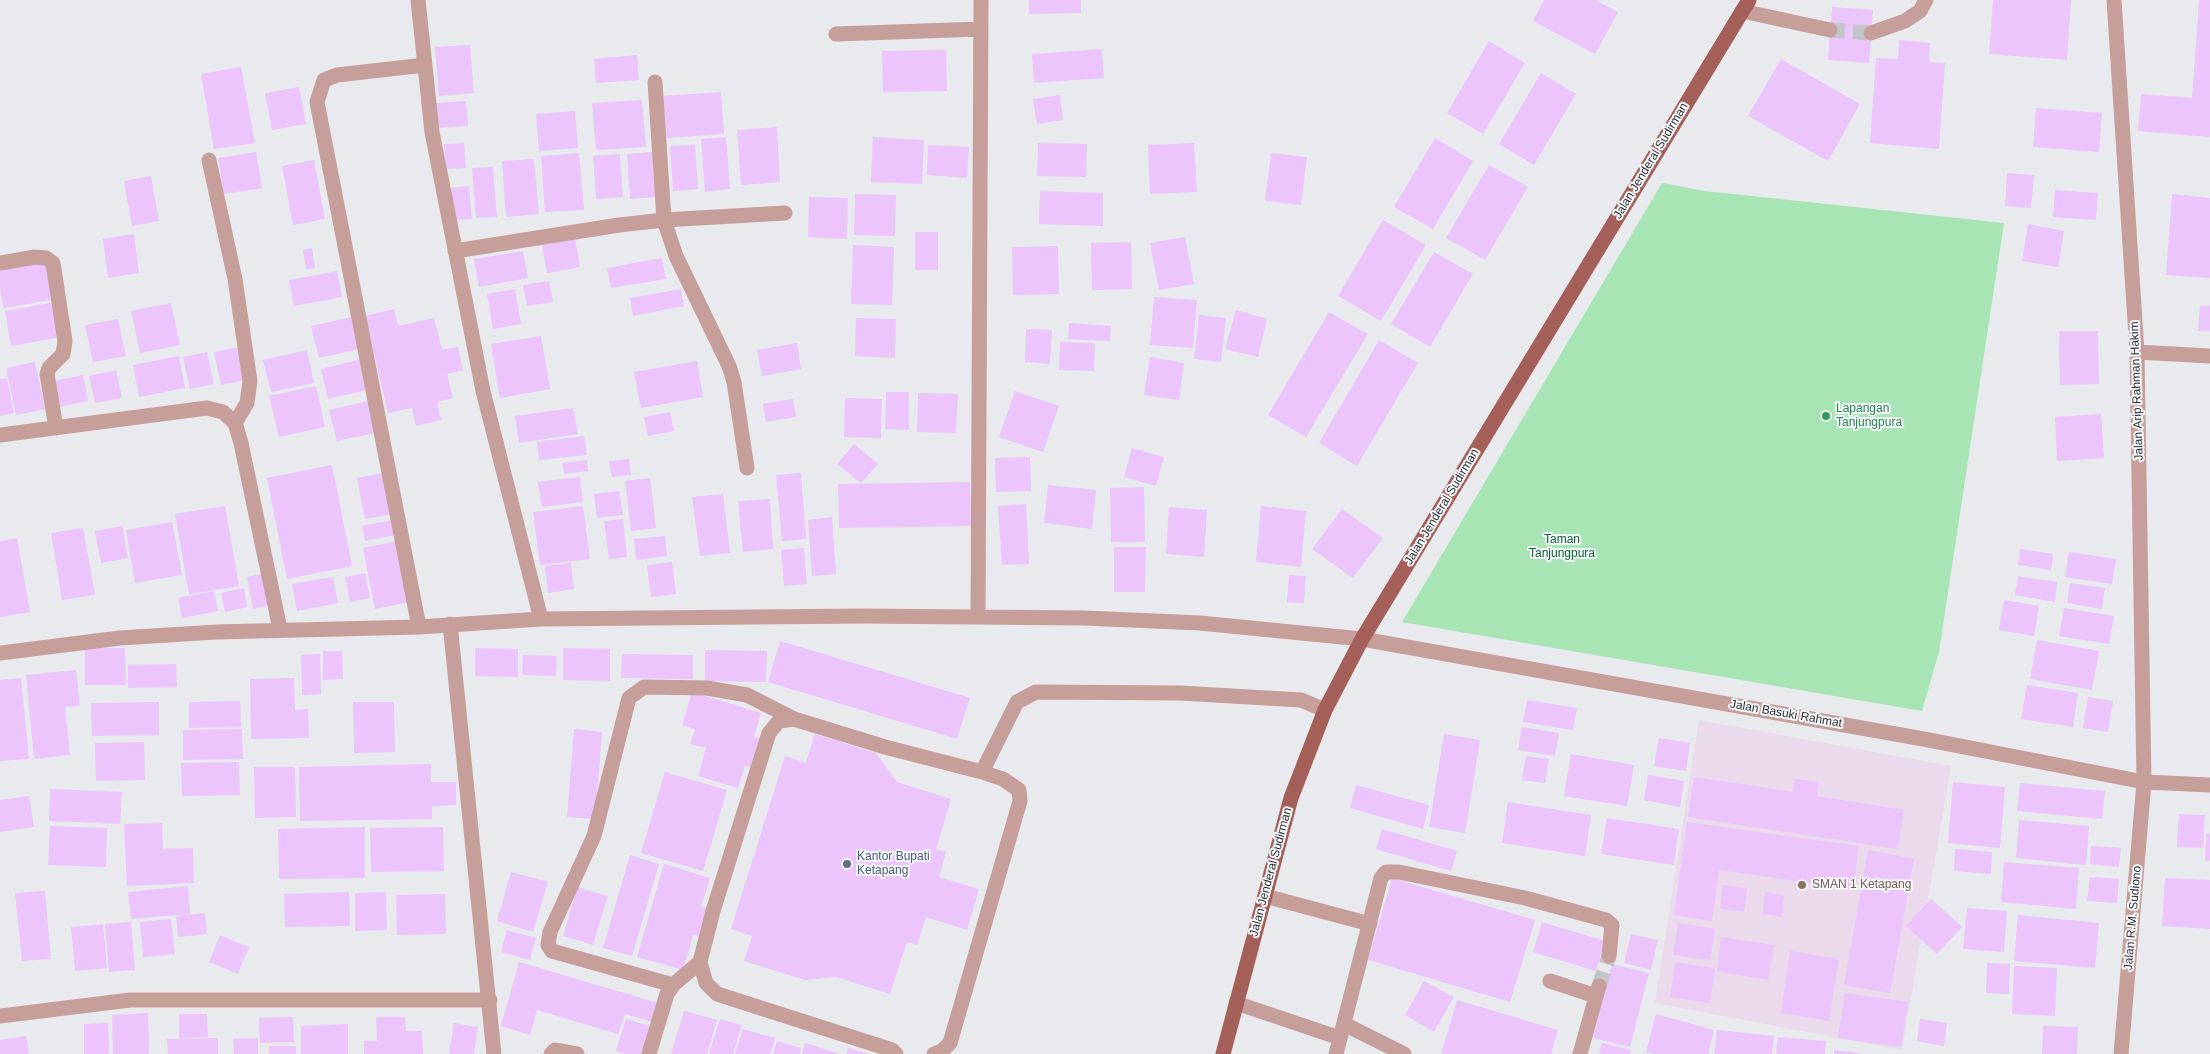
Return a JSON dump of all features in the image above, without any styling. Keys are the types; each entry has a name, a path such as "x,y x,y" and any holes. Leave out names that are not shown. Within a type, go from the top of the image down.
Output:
{"main road":[{"name":"Jalan Jenderal Sudirman","path":"1223,1054 1291,798 1325,710 1362,639 1746,6"}],"street":[{"path":"418,0 432,132 455,251 483,390 541,619"},
{"path":"978,618 981,0"},
{"path":"1871,33 1905,21 1920,11 1926,0"},
{"name":"Jalan Arip Rahman Hakim","path":"2114,0 2137,352 2144,782"},
{"path":"1746,6 1830,30"},
{"path":"836,34 981,29"},
{"path":"419,626 317,102 324,80 337,75 425,65"},
{"path":"656,82 664,220 676,256 729,366 734,382 747,468"},
{"path":"209,160 235,280 250,381 247,403 235,423"},
{"path":"455,251 664,220 785,213"},
{"path":"0,263 46,258 54,263 65,341 63,354 50,368 48,374 56,428"},
{"path":"2137,352 2210,356"},
{"path":"0,436 207,408 223,412 235,423 280,629"},
{"name":"Jalan Basuki Rahmat","path":"0,653 120,638 280,629 419,626 541,619 853,616 1084,618 1200,623 1362,639 1929,740 2144,782 2210,785"},
{"path":"450,624 490,1000 494,1054"},
{"path":"673,985 552,951 548,945 550,932 594,836 629,698 644,688 707,688 747,695 794,719 885,747 982,772 1003,779 1019,790 1020,801 950,1043 942,1051 934,1054"},
{"path":"982,772 1017,702 1036,692 1180,693 1301,700 1325,710"},
{"path":"794,719 779,721 769,733 713,911 700,962 706,983 717,994 892,1050 896,1054"},
{"name":"Jalan R.M. Sudiono","path":"2122,1054 2144,782"},
{"path":"1336,1054 1381,878 1386,872 1399,872 1525,898 1606,920 1612,925 1609,956"},
{"path":"1265,896 1370,924"},
{"path":"649,1054 661,1012 673,985 700,962"},
{"path":"1550,981 1598,991 1580,1054"},
{"path":"0,1016 130,1000 490,1000"},
{"path":"1236,1003 1342,1031 1404,1054"},
{"path":"551,1054 556,1050 577,1054"}],"shaded area":[{"name":"SMAN 1 Ketapang","path":"1699,720 1951,766 1902,1050 1655,1003"}],"green space":[{"name":"Taman Tanjungpura","path":"1662,183 1705,191 2004,223 1939,652 1922,711 1402,622"}],"building":[{"path":"1029,0 1081,0 1081,13 1029,14"},
{"path":"1544,0 1595,0 1618,12 1595,54 1533,21"},
{"path":"1993,0 2071,0 2067,60 1989,54"},
{"path":"2199,0 2210,0 2210,137 2138,131 2141,94 2192,98"},
{"path":"1832,7 1873,10 1869,63 1828,60"},
{"path":"1899,40 1930,43 1929,62 1945,63 1939,149 1870,143 1876,58 1898,59"},
{"path":"1489,41 1525,63 1483,134 1447,113"},
{"path":"470,45 474,93 439,96 435,47"},
{"path":"1102,49 1104,78 1034,83 1032,54"},
{"path":"946,50 947,91 883,92 882,51"},
{"path":"637,55 639,80 596,83 594,59"},
{"path":"1781,59 1860,104 1828,161 1748,116"},
{"path":"241,67 255,143 214,149 201,74"},
{"path":"1541,73 1576,94 1534,165 1499,144"},
{"path":"299,87 306,124 272,130 265,93"},
{"path":"721,92 724,134 666,138 663,96"},
{"path":"1060,95 1063,120 1037,124 1033,99"},
{"path":"642,100 646,147 596,150 592,103"},
{"path":"466,101 468,126 438,128 436,103"},
{"path":"2036,108 2102,113 2099,152 2033,147"},
{"path":"575,111 578,148 539,151 536,114"},
{"path":"777,127 780,182 741,185 737,130"},
{"path":"726,137 730,189 705,192 701,139"},
{"path":"873,137 924,140 922,184 871,182"},
{"path":"1435,138 1473,161 1433,229 1394,207"},
{"path":"464,143 466,168 446,169 444,144"},
{"path":"1038,143 1087,144 1086,177 1037,176"},
{"path":"1194,143 1197,192 1150,194 1148,145"},
{"path":"695,145 698,189 673,191 670,146"},
{"path":"928,145 969,147 967,178 927,175"},
{"path":"256,152 262,188 224,194 218,158"},
{"path":"652,152 655,197 630,199 627,154"},
{"path":"579,153 584,210 545,212 541,156"},
{"path":"1271,153 1307,157 1301,205 1265,201"},
{"path":"620,154 623,197 596,199 593,156"},
{"path":"534,159 539,214 506,217 502,161"},
{"path":"314,160 325,219 293,225 282,166"},
{"path":"1489,165 1528,187 1485,260 1446,238"},
{"path":"493,167 497,217 476,218 472,168"},
{"path":"2007,173 2034,175 2031,208 2005,206"},
{"path":"151,176 159,221 132,226 124,181"},
{"path":"469,186 472,219 452,220 450,188"},
{"path":"2055,190 2098,193 2096,220 2053,217"},
{"path":"1040,191 1103,193 1103,226 1039,224"},
{"path":"855,194 896,195 895,236 854,235"},
{"path":"2172,194 2210,198 2210,278 2166,275"},
{"path":"809,197 848,198 847,239 808,237"},
{"path":"1383,220 1426,245 1381,321 1338,296"},
{"path":"2028,224 2064,231 2058,267 2022,261"},
{"path":"915,232 938,232 938,270 915,270"},
{"path":"134,234 139,273 108,278 103,239"},
{"path":"1185,237 1194,284 1159,290 1150,243"},
{"path":"575,239 580,267 547,273 542,245"},
{"path":"1131,242 1132,289 1092,290 1091,243"},
{"path":"853,245 894,247 892,305 851,304"},
{"path":"1058,246 1059,294 1013,295 1012,247"},
{"path":"312,248 315,268 306,269 303,250"},
{"path":"523,251 528,278 479,287 474,259"},
{"path":"1434,252 1473,274 1430,347 1391,324"},
{"path":"662,258 666,279 611,288 607,268"},
{"path":"47,260 55,299 4,308 0,289 0,269"},
{"path":"337,271 342,297 294,306 289,280"},
{"path":"549,281 553,302 527,306 523,285"},
{"path":"515,289 521,324 493,329 487,294"},
{"path":"681,289 684,306 633,316 630,298"},
{"path":"1154,297 1197,300 1193,348 1150,345"},
{"path":"55,302 61,337 11,346 5,311"},
{"path":"171,303 180,345 140,353 131,311"},
{"path":"2200,306 2210,306 2210,331 2198,331"},
{"path":"394,309 398,326 434,318 442,350 458,347 463,370 447,374 453,398 437,402 441,420 416,426 412,408 388,413 365,316"},
{"path":"1236,310 1267,319 1258,357 1225,349"},
{"path":"1329,312 1368,334 1306,437 1268,415"},
{"path":"1199,315 1226,318 1221,362 1194,359"},
{"path":"352,317 359,349 319,358 311,326"},
{"path":"856,318 896,319 895,358 855,356"},
{"path":"118,319 126,356 93,362 85,325"},
{"path":"1069,323 1111,326 1110,341 1068,339"},
{"path":"1026,329 1052,330 1050,364 1025,362"},
{"path":"2059,331 2098,331 2099,384 2060,385"},
{"path":"541,336 550,389 500,398 491,344"},
{"path":"1379,340 1418,363 1357,466 1319,443"},
{"path":"1060,342 1095,343 1094,371 1059,370"},
{"path":"797,343 801,369 762,376 757,350"},
{"path":"239,347 246,380 221,385 214,352"},
{"path":"307,350 314,383 271,392 263,360"},
{"path":"207,352 214,384 190,389 183,357"},
{"path":"179,356 185,388 139,397 133,365"},
{"path":"1150,357 1184,363 1179,400 1144,395"},
{"path":"361,359 367,390 328,399 321,369"},
{"path":"697,361 703,397 641,408 634,372"},
{"path":"35,362 45,409 16,415 6,368"},
{"path":"116,370 122,398 95,403 89,376"},
{"path":"83,375 88,401 60,407 54,381"},
{"path":"7,378 14,413 0,416 0,379"},
{"path":"316,386 325,427 279,437 269,396"},
{"path":"1015,391 1059,406 1043,452 999,437"},
{"path":"886,392 909,392 909,430 885,429"},
{"path":"918,393 958,394 956,433 917,432"},
{"path":"845,398 882,399 881,438 844,437"},
{"path":"793,399 796,417 766,422 763,404"},
{"path":"368,401 375,433 337,441 329,410"},
{"path":"573,408 578,434 519,443 515,416"},
{"path":"670,412 674,431 648,436 644,417"},
{"path":"2101,414 2104,458 2057,461 2055,417"},
{"path":"584,436 587,455 539,460 537,442"},
{"path":"854,444 878,464 861,483 837,464"},
{"path":"1132,448 1164,457 1156,486 1124,477"},
{"path":"1030,457 1031,491 996,492 995,458"},
{"path":"629,459 631,475 612,477 609,461"},
{"path":"587,460 588,471 564,474 562,463"},
{"path":"332,465 352,566 287,579 267,478"},
{"path":"384,473 393,514 365,519 357,478"},
{"path":"801,473 806,539 782,541 776,475"},
{"path":"580,477 583,502 542,507 538,482"},
{"path":"650,478 656,528 631,531 625,481"},
{"path":"970,482 971,526 839,528 838,484"},
{"path":"1048,485 1096,490 1092,529 1044,523"},
{"path":"1144,487 1145,542 1111,542 1110,488"},
{"path":"619,491 623,515 597,518 594,494"},
{"path":"723,494 730,553 700,556 692,497"},
{"path":"770,499 773,549 743,552 738,501"},
{"path":"1026,504 1029,564 1002,565 998,506"},
{"path":"225,506 239,586 189,594 175,514"},
{"path":"583,506 590,559 540,565 533,512"},
{"path":"1261,506 1306,511 1301,567 1256,562"},
{"path":"1169,507 1207,510 1204,557 1166,554"},
{"path":"1342,509 1383,538 1353,578 1312,549"},
{"path":"832,517 836,574 812,576 808,520"},
{"path":"623,519 627,557 609,559 604,521"},
{"path":"392,520 395,535 365,541 362,526"},
{"path":"172,522 182,575 135,583 126,530"},
{"path":"122,526 128,558 101,563 95,531"},
{"path":"83,528 95,595 62,600 51,533"},
{"path":"665,536 667,556 636,560 634,539"},
{"path":"17,538 30,612 0,617 0,541"},
{"path":"398,541 410,602 375,609 363,548"},
{"path":"1114,547 1146,547 1145,592 1114,592"},
{"path":"804,548 807,584 784,586 781,550"},
{"path":"2020,549 2053,554 2051,570 2018,565"},
{"path":"2069,552 2116,559 2112,584 2065,577"},
{"path":"672,562 676,594 651,597 647,565"},
{"path":"571,563 574,589 548,593 545,566"},
{"path":"265,573 271,605 253,609 247,577"},
{"path":"365,573 370,598 350,602 345,577"},
{"path":"1289,575 1306,576 1304,603 1287,602"},
{"path":"2018,576 2057,582 2055,602 2015,595"},
{"path":"333,577 338,603 297,611 292,584"},
{"path":"2070,583 2105,588 2102,609 2067,603"},
{"path":"244,588 247,607 225,612 221,593"},
{"path":"214,591 218,611 182,618 178,598"},
{"path":"2004,600 2039,606 2034,636 1999,630"},
{"path":"2064,608 2114,616 2109,644 2059,636"},
{"path":"2037,640 2099,651 2092,690 2030,679"},
{"path":"780,641 970,698 957,739 768,682"},
{"path":"85,648 125,648 126,685 85,685"},
{"path":"475,648 518,649 518,677 475,676"},
{"path":"563,648 610,649 610,681 563,680"},
{"path":"705,650 767,651 766,682 705,681"},
{"path":"323,651 342,651 343,679 323,680"},
{"path":"320,654 321,694 302,695 301,655"},
{"path":"622,654 693,655 693,679 621,678"},
{"path":"523,655 557,656 556,676 522,675"},
{"path":"176,664 177,687 128,688 128,665"},
{"path":"76,670 80,706 65,707 70,755 34,759 26,675"},
{"path":"21,678 29,759 0,761 0,680"},
{"path":"294,678 295,710 308,709 309,738 251,739 250,679"},
{"path":"2027,685 2078,693 2073,727 2021,719"},
{"path":"692,692 761,713 754,737 761,739 753,768 745,765 738,788 698,776 706,748 690,744 695,729 682,725"},
{"path":"2088,697 2113,701 2108,732 2083,728"},
{"path":"1527,700 1577,708 1573,730 1523,722"},
{"path":"240,701 241,727 189,728 189,702"},
{"path":"159,702 159,735 92,736 91,703"},
{"path":"353,702 394,702 395,752 354,753"},
{"path":"1522,727 1559,733 1555,756 1518,750"},
{"path":"242,729 243,759 183,760 183,730"},
{"path":"574,729 602,732 595,819 567,817"},
{"name":"Kantor Bupati Ketapang","path":"815,734 876,753 897,782 951,799 936,849 946,852 939,877 979,889 967,930 926,917 917,945 907,942 890,994 836,977 805,980 744,961 752,936 731,929 785,756 806,763"},
{"path":"1444,734 1480,740 1465,833 1429,827"},
{"path":"1659,738 1690,743 1686,771 1654,766"},
{"path":"144,742 145,780 96,781 95,743"},
{"path":"1571,754 1634,765 1627,806 1564,796"},
{"path":"1526,756 1549,759 1545,783 1522,780"},
{"path":"239,762 240,795 182,796 181,763"},
{"path":"431,764 431,782 456,782 456,805 432,806 432,819 300,821 299,767"},
{"path":"254,767 295,767 296,817 255,818"},
{"path":"665,772 727,790 703,871 641,853"},
{"path":"1648,775 1684,781 1680,807 1644,800"},
{"path":"1694,777 1793,792 1795,779 1819,782 1817,796 1904,810 1898,849 1688,817"},
{"path":"1953,782 2005,787 2000,848 1948,843"},
{"path":"2020,783 2105,791 2102,819 2017,811"},
{"path":"1356,785 1429,805 1423,829 1350,808"},
{"path":"50,789 122,792 120,824 49,821"},
{"path":"29,796 34,827 0,832 0,800"},
{"path":"1508,802 1591,815 1585,856 1502,843"},
{"path":"2179,814 2205,815 2203,848 2177,847"},
{"path":"1607,818 1679,829 1674,865 1601,854"},
{"path":"2019,820 2089,826 2086,865 2016,858"},
{"path":"1687,822 1859,846 1853,889 1719,870 1712,921 1674,915"},
{"path":"162,823 163,849 193,848 194,883 127,886 124,824"},
{"path":"50,826 107,828 106,867 48,865"},
{"path":"365,827 365,878 279,879 278,829"},
{"path":"443,827 444,871 371,872 370,828"},
{"path":"1382,829 1457,851 1451,871 1376,849"},
{"path":"2206,834 2210,834 2210,861 2205,860"},
{"path":"2091,846 2121,848 2119,867 2090,864"},
{"path":"1955,849 1992,852 1991,874 1954,871"},
{"path":"1868,850 1914,859 1890,993 1844,985"},
{"path":"630,855 659,864 632,956 603,948"},
{"path":"2004,862 2079,868 2076,909 2001,902"},
{"path":"664,864 710,878 701,907 708,909 700,936 693,935 683,970 637,957"},
{"path":"511,872 548,882 533,932 497,921"},
{"path":"2090,877 2119,879 2117,903 2087,901"},
{"path":"1392,878 1535,920 1510,1002 1368,960"},
{"path":"2165,878 2210,880 2210,929 2162,926"},
{"path":"1723,885 1747,888 1744,912 1720,909"},
{"path":"188,886 190,914 131,919 128,892"},
{"path":"577,887 608,896 593,945 563,936"},
{"path":"45,891 51,959 22,961 15,893"},
{"path":"349,892 350,926 285,927 284,894"},
{"path":"386,892 387,930 355,931 355,893"},
{"path":"1765,892 1784,895 1782,917 1763,914"},
{"path":"445,894 446,934 397,935 396,895"},
{"path":"1931,899 1962,927 1937,954 1906,926"},
{"path":"1967,908 2007,911 2004,952 1963,949"},
{"path":"205,913 207,934 178,937 176,916"},
{"path":"2018,915 2099,923 2095,968 2014,961"},
{"path":"171,919 175,954 143,957 140,922"},
{"path":"131,922 135,970 109,972 105,924"},
{"path":"1542,922 1605,941 1596,971 1533,952"},
{"path":"1678,923 1715,929 1710,960 1673,955"},
{"path":"103,924 107,968 75,971 71,927"},
{"path":"507,930 536,938 530,960 501,952"},
{"path":"1631,934 1658,940 1651,970 1624,963"},
{"path":"220,935 249,947 238,974 209,962"},
{"path":"1721,937 1774,945 1768,980 1717,971"},
{"path":"1790,951 1839,959 1829,1021 1781,1013"},
{"path":"519,962 658,1003 653,1022 625,1014 618,1034 537,1010 530,1035 501,1026"},
{"path":"1675,962 1715,968 1710,1003 1670,997"},
{"path":"1987,963 2010,964 2009,994 1986,993"},
{"path":"1612,964 1649,973 1630,1047 1593,1038"},
{"path":"2014,966 2057,968 2055,1016 2012,1014"},
{"path":"1424,981 1454,997 1434,1032 1405,1015"},
{"path":"1845,993 1908,1002 1901,1047 1838,1038"},
{"path":"1457,1000 1558,1030 1551,1054 1441,1054"},
{"path":"684,1011 717,1020 707,1054 671,1054"},
{"path":"148,1013 149,1054 113,1054 112,1015"},
{"path":"179,1014 207,1014 208,1037 179,1038"},
{"path":"1656,1014 1714,1030 1708,1054 1655,1054 1646,1052"},
{"path":"293,1017 294,1042 260,1043 259,1018"},
{"path":"376,1017 405,1017 406,1031 422,1031 423,1054 364,1054 364,1041 377,1041"},
{"path":"626,1019 653,1027 645,1054 626,1054 616,1051"},
{"path":"720,1019 742,1025 733,1054 709,1054"},
{"path":"1920,1019 1947,1023 1944,1046 1917,1041"},
{"path":"108,1023 109,1054 84,1054 84,1024"},
{"path":"454,1023 478,1027 474,1054 449,1054"},
{"path":"348,1024 348,1054 301,1054 301,1026"},
{"path":"2043,1026 2078,1027 2077,1054 2042,1054"},
{"path":"743,1029 775,1038 770,1054 735,1054"},
{"path":"1717,1030 1774,1036 1772,1054 1714,1054"},
{"path":"26,1036 29,1054 0,1054 0,1040"},
{"path":"1778,1037 1826,1041 1825,1054 1776,1054"},
{"path":"218,1038 218,1054 168,1054 167,1039"},
{"path":"258,1038 258,1054 234,1054 233,1039"},
{"path":"777,1041 801,1048 799,1054 773,1054"},
{"path":"805,1043 840,1054 802,1054"},
{"path":"1602,1043 1631,1050 1630,1054 1599,1054"},
{"path":"269,1046 296,1046 296,1054 269,1054"},
{"path":"848,1048 866,1053 866,1054 846,1054"},
{"path":"1834,1050 1860,1053 1860,1054 1834,1054"}],"tunnel":[{"path":"1830,30 1871,33"},
{"path":"1599,986 1609,956"}],"place":[{"name":"Lapangan Tanjungpura","path":"1826,416"},
{"name":"Kantor Bupati Ketapang","path":"847,864"},
{"name":"SMAN 1 Ketapang","path":"1802,885"}]}
